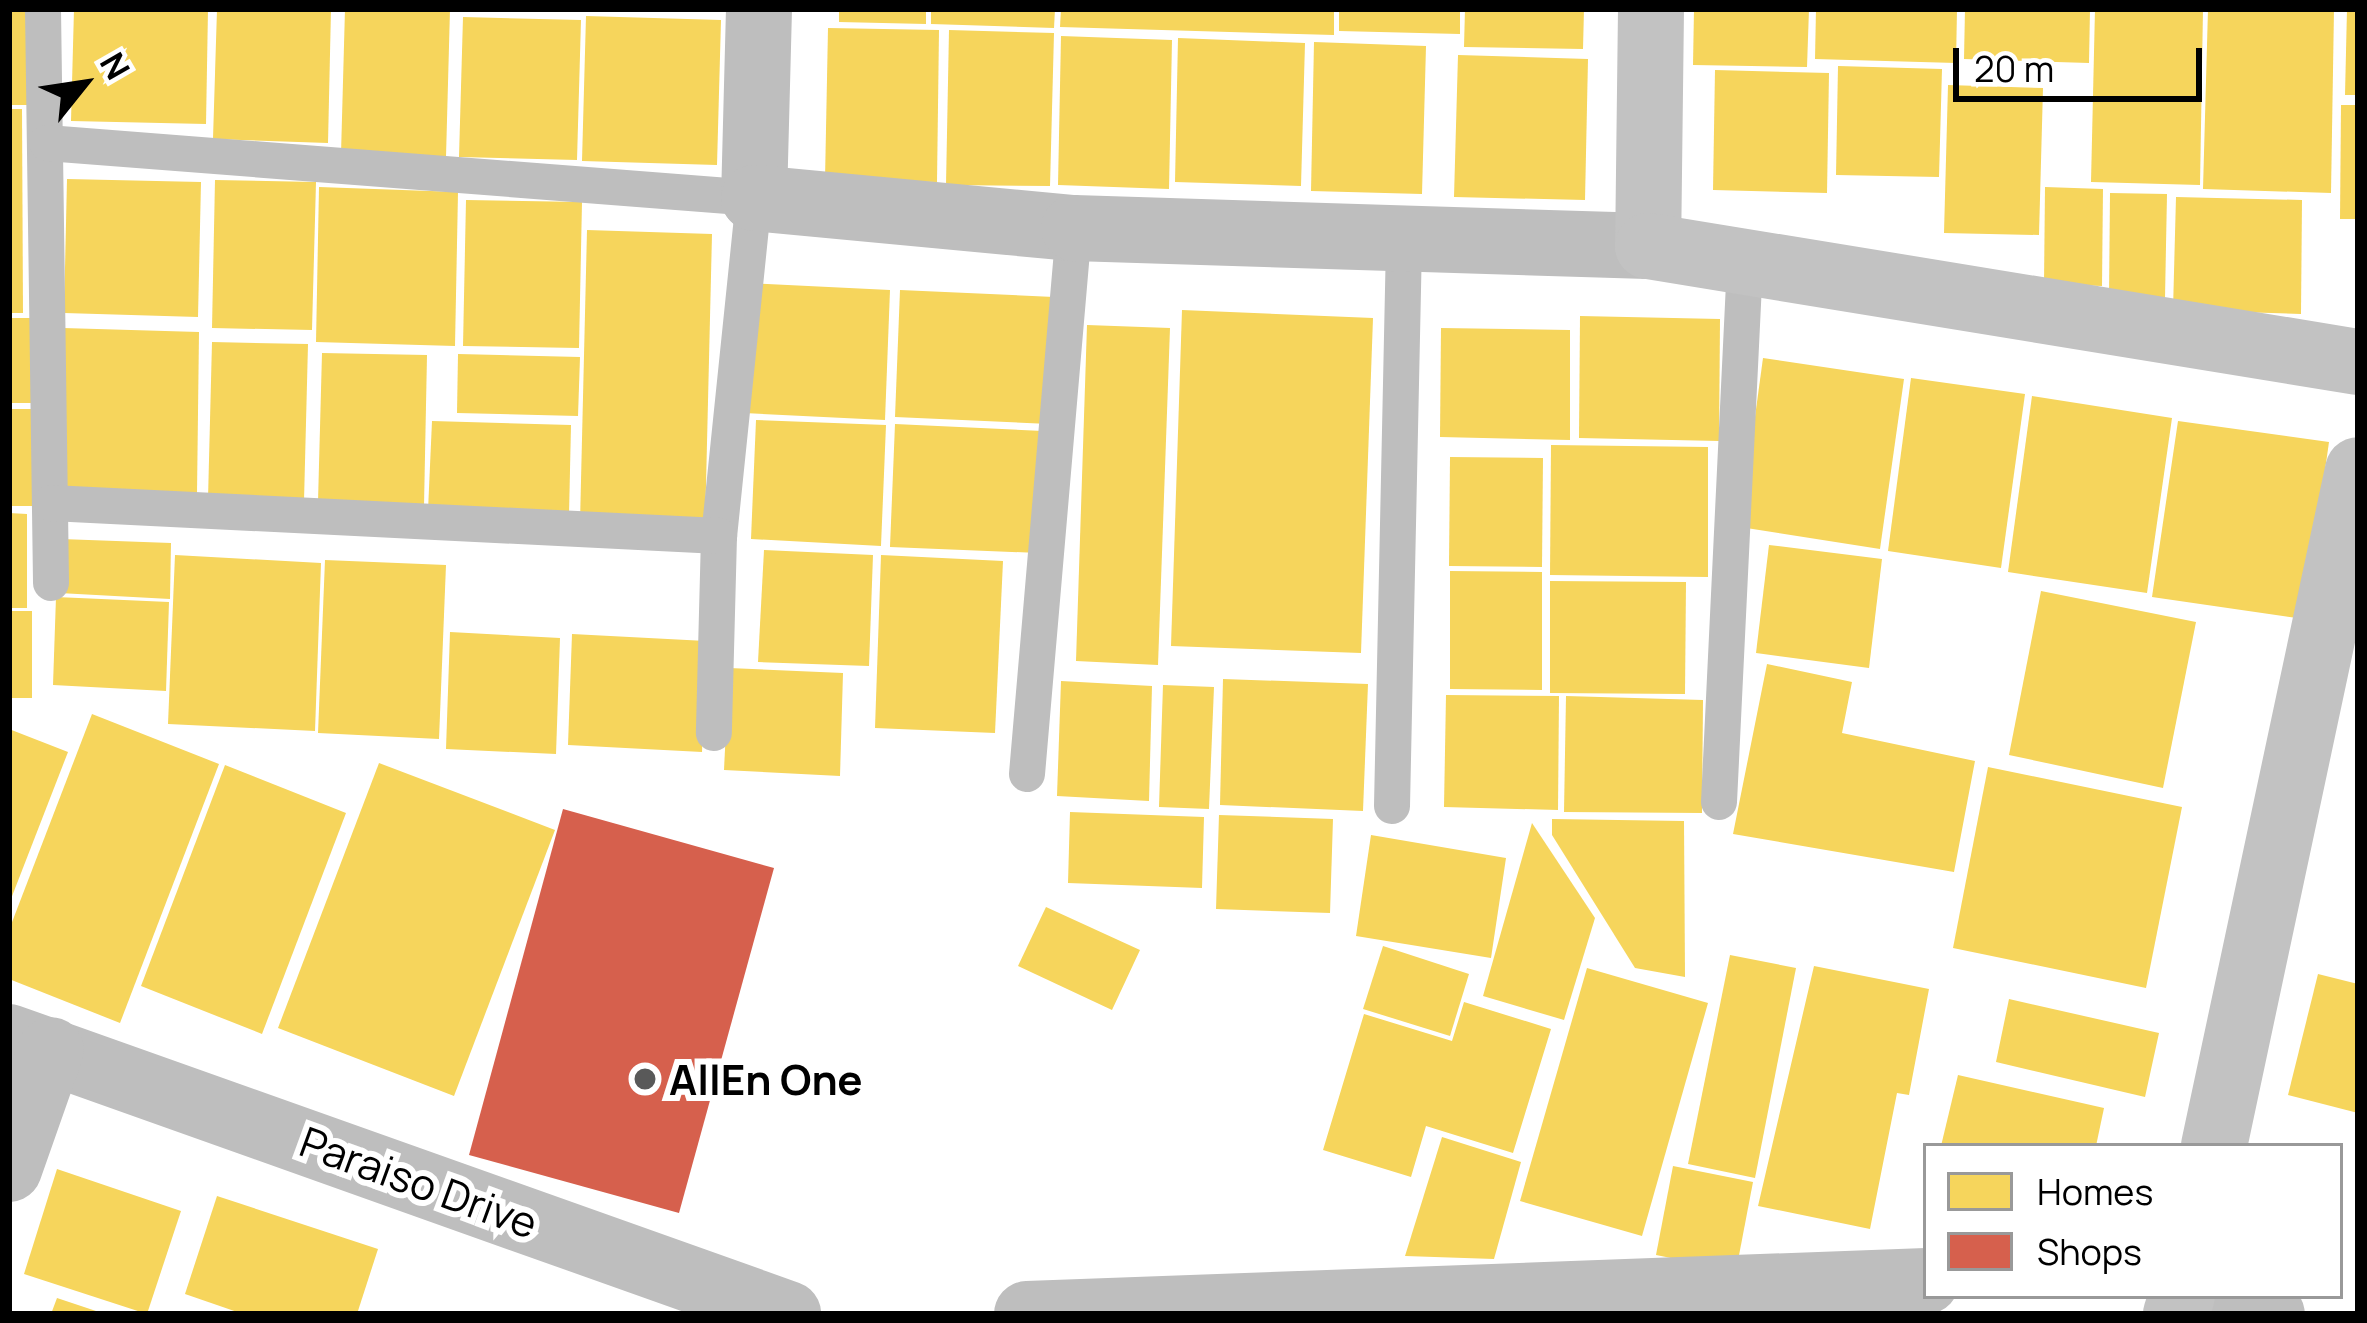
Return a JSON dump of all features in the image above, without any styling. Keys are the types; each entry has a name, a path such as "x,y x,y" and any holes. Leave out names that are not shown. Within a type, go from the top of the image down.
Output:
{"street":[{"path":"759,9 754,197 1074,228 1404,243 1648,246 2358,362"},
{"path":"1648,246 1651,9"},
{"path":"2215,1143 2358,470"},
{"path":"9,1168 30,1044"},
{"name":"Paraiso Drive","path":"30,1044 788,1314"},
{"path":"1027,1314 1923,1281"},
{"path":"2212,1299 2272,1314"}],"lane":[{"path":"43,9 51,583"},
{"path":"47,142 754,197 719,536 713,733"},
{"path":"1027,774 1074,228"},
{"path":"1392,806 1404,243"},
{"path":"1719,802 1745,263"},
{"path":"51,503 719,536"}],"building: Homes":[{"path":"9,9 29,9 28,105 9,105"},
{"path":"74,9 208,9 206,124 71,121"},
{"path":"217,9 331,9 328,143 213,139"},
{"path":"345,9 450,9 446,157 341,154"},
{"path":"839,9 926,9 926,24 839,22"},
{"path":"931,9 1055,9 1054,28 931,24"},
{"path":"1061,9 1334,9 1334,35 1060,27"},
{"path":"1339,9 1460,9 1460,34 1339,31"},
{"path":"1465,9 1584,9 1583,49 1464,47"},
{"path":"1694,9 1809,9 1807,67 1693,65"},
{"path":"1816,9 1957,9 1956,63 1815,59"},
{"path":"1965,9 2090,9 2089,63 1964,59"},
{"path":"2095,9 2203,9 2200,185 2091,182"},
{"path":"2208,9 2334,9 2331,193 2203,189"},
{"path":"2347,9 2358,9 2358,95 2345,95"},
{"path":"586,16 721,20 717,165 582,161"},
{"path":"463,17 581,20 577,160 459,157"},
{"path":"828,28 939,30 937,182 825,180"},
{"path":"949,30 1054,33 1050,186 946,185"},
{"path":"1061,36 1172,40 1169,189 1058,185"},
{"path":"1178,38 1305,43 1301,186 1175,182"},
{"path":"1314,42 1426,46 1422,194 1311,191"},
{"path":"1458,55 1588,59 1585,200 1454,197"},
{"path":"1838,66 1942,69 1939,177 1836,175"},
{"path":"1715,70 1829,73 1827,193 1713,190"},
{"path":"1948,85 2043,88 2039,235 1944,233"},
{"path":"2341,105 2358,105 2358,219 2340,219"},
{"path":"9,109 22,109 23,313 9,313"},
{"path":"67,179 201,182 198,317 64,313"},
{"path":"215,180 316,182 312,330 212,328"},
{"path":"319,187 458,192 455,346 316,342"},
{"path":"2045,187 2103,189 2102,286 2044,284"},
{"path":"2110,193 2167,194 2165,298 2109,298"},
{"path":"2176,197 2302,200 2301,314 2173,310"},
{"path":"466,200 582,202 579,348 463,346"},
{"path":"587,230 712,234 705,527 580,523"},
{"path":"748,283 890,290 885,420 744,413"},
{"path":"900,290 1054,297 1049,424 895,417"},
{"path":"1182,310 1373,318 1361,653 1171,646"},
{"path":"1580,316 1720,319 1719,441 1579,438"},
{"path":"9,318 38,318 38,403 9,403"},
{"path":"1087,325 1170,328 1158,665 1076,661"},
{"path":"63,328 199,332 197,493 59,489"},
{"path":"1441,328 1570,330 1570,440 1440,437"},
{"path":"212,342 308,344 304,501 208,499"},
{"path":"322,353 427,355 424,506 318,502"},
{"path":"458,354 580,357 578,416 457,413"},
{"path":"1763,358 1904,379 1880,549 1740,527"},
{"path":"1911,378 2025,394 2001,568 1888,551"},
{"path":"2032,396 2172,418 2147,593 2008,572"},
{"path":"9,409 40,409 40,506 9,506"},
{"path":"756,420 886,425 881,546 751,539"},
{"path":"432,421 571,425 569,515 428,511"},
{"path":"2178,421 2329,442 2304,619 2152,597"},
{"path":"895,424 1043,431 1038,553 890,547"},
{"path":"1551,445 1708,447 1708,577 1550,575"},
{"path":"1450,457 1543,458 1542,567 1449,566"},
{"path":"9,513 27,514 27,608 9,608"},
{"path":"61,539 171,543 170,599 59,593"},
{"path":"1769,545 1882,559 1869,668 1756,653"},
{"path":"764,550 873,555 869,666 758,662"},
{"path":"175,555 321,563 315,731 168,724"},
{"path":"881,555 1003,561 995,733 875,728"},
{"path":"325,560 446,565 439,739 318,733"},
{"path":"1450,571 1542,572 1542,690 1450,689"},
{"path":"1550,581 1686,582 1685,694 1550,693"},
{"path":"2041,591 2196,622 2163,788 2009,755"},
{"path":"56,597 169,602 166,691 53,685"},
{"path":"9,611 32,611 32,698 9,698"},
{"path":"450,632 560,638 556,754 446,749"},
{"path":"572,634 706,641 702,752 568,745"},
{"path":"1767,664 1852,682 1842,733 1975,761 1954,872 1733,834"},
{"path":"729,668 843,673 840,776 724,770"},
{"path":"1223,679 1368,684 1363,811 1220,805"},
{"path":"1061,681 1152,686 1149,801 1057,796"},
{"path":"1163,685 1214,687 1209,809 1159,807"},
{"path":"1446,695 1559,696 1558,810 1444,807"},
{"path":"1566,696 1703,700 1702,813 1564,812"},
{"path":"92,714 219,764 120,1023 9,979 9,930"},
{"path":"9,729 68,752 9,904"},
{"path":"379,763 555,830 454,1096 278,1028"},
{"path":"225,765 346,813 262,1034 141,986"},
{"path":"1988,767 2182,807 2146,988 1953,948"},
{"path":"1070,812 1204,817 1202,888 1068,883"},
{"path":"1219,815 1333,819 1330,913 1216,909"},
{"path":"1552,819 1684,821 1685,977 1635,968 1552,835"},
{"path":"1532,823 1595,918 1564,1020 1483,996"},
{"path":"1371,835 1506,858 1491,958 1356,936"},
{"path":"1046,907 1140,950 1112,1010 1018,966"},
{"path":"1383,946 1469,974 1450,1036 1363,1009"},
{"path":"1730,955 1796,968 1755,1178 1688,1164"},
{"path":"1814,966 1929,989 1909,1095 1897,1093 1870,1229 1758,1206"},
{"path":"1587,968 1708,1003 1642,1236 1520,1201"},
{"path":"2318,974 2358,984 2358,1113 2288,1095"},
{"path":"2009,999 2159,1033 2145,1097 1996,1062"},
{"path":"1464,1002 1551,1029 1513,1153 1426,1126 1411,1177 1323,1150 1364,1014 1452,1041"},
{"path":"1958,1075 2104,1108 2097,1143 1942,1143"},
{"path":"1442,1137 1521,1162 1494,1259 1405,1256"},
{"path":"1673,1166 1753,1182 1736,1271 1656,1255"},
{"path":"57,1169 181,1211 147,1314 24,1274"},
{"path":"217,1196 378,1249 357,1314 243,1314 185,1294"},
{"path":"57,1298 102,1313 102,1314 51,1314"}],"building: Shops":[{"path":"563,809 774,868 679,1213 469,1155"}],"place":[{"name":"AllEn One","path":"645,1079"}]}
